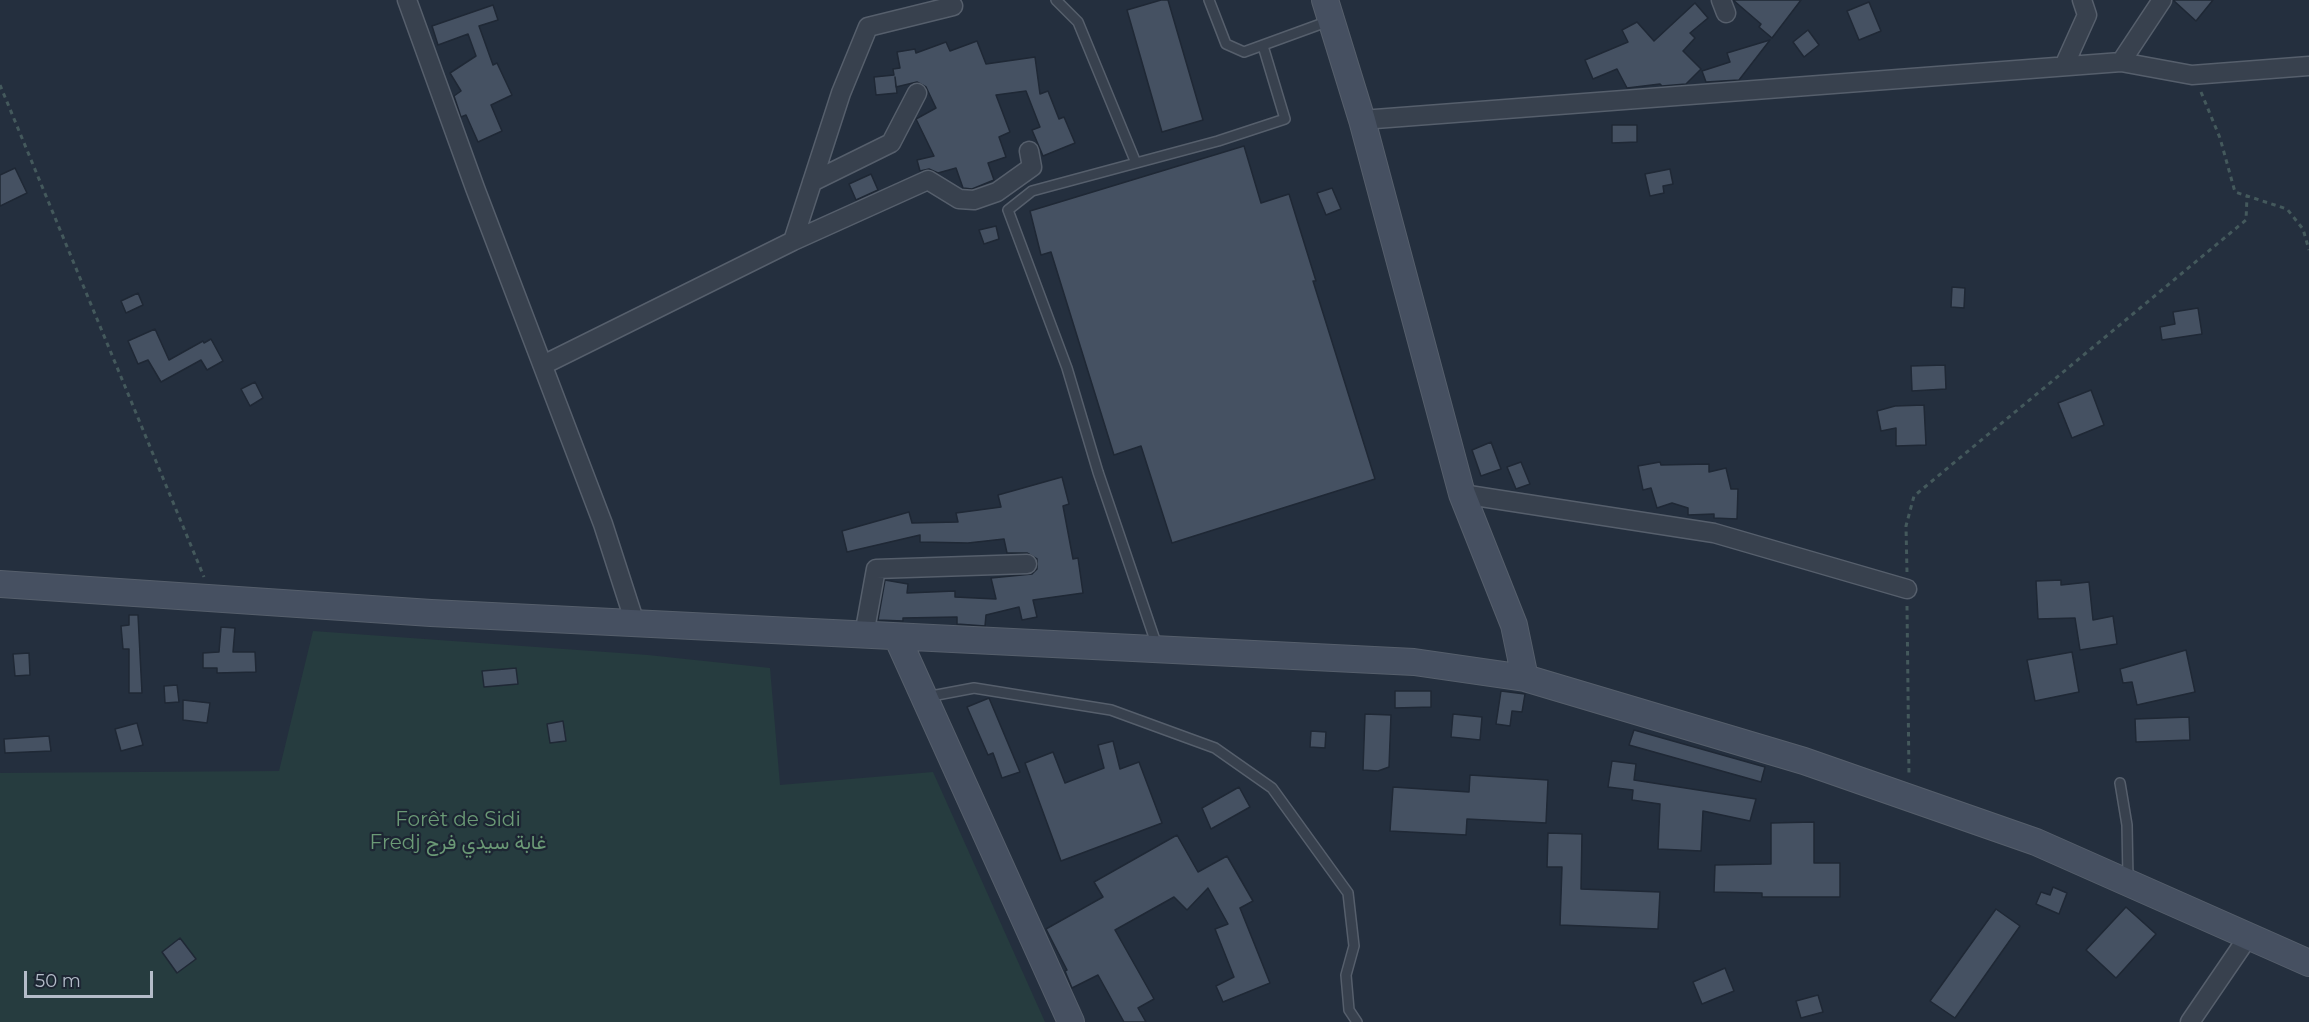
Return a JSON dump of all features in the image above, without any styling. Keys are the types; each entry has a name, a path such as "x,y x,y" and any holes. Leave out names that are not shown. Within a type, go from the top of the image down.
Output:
{"main road":[{"path":"1328,10 1362,120 1462,494 1514,625 1526,678"},
{"path":"0,584 635,623 1414,662 1526,678 1804,761 2036,842 2309,963"},
{"path":"897,637 1071,1022"}],"street":[{"path":"407,0 475,188 603,524 635,623"},
{"path":"2064,66 2087,15 2082,0"},
{"path":"2121,62 2162,0"},
{"path":"792,241 842,93 868,27 953,6"},
{"path":"1362,120 2121,62 2192,75 2309,66"},
{"path":"812,182 891,143 917,93"},
{"path":"543,365 792,241 928,180 959,199 974,200 997,192 1032,167 1029,151"},
{"path":"1462,494 1714,533 1907,589"},
{"path":"864,635 876,569 1027,564"},
{"path":"2190,1022 2248,936"}],"lane":[{"path":"1056,0 1078,22 1136,163"},
{"path":"1209,0 1226,44 1244,52 1263,46 1328,10"},
{"path":"1158,649 1098,472 1067,368 1008,210 1032,191 1285,119 1263,46"},
{"path":"924,697 974,688 1111,710 1215,748 1272,788 1348,893 1354,946 1346,975 1349,1010 1357,1022"},
{"path":"2120,783 2127,825 2128,884"}],"path":[{"path":"2192,75 2220,138 2235,192 2287,209 2303,229 2309,250"},
{"path":"0,85 213,598"},
{"path":"1909,798 1906,526 1914,496 2246,220 2247,197"}],"green space":[{"name":"Forêt de Sidi Fredj غابة سيدي فرج","path":"313,631 648,655 770,668 780,785 933,772 1045,1022 0,1022 0,773 279,771"}],"building":[{"path":"1168,0 1203,120 1162,132 1127,10"},
{"path":"1733,0 1801,0 1772,38 1759,27 1761,24"},
{"path":"2173,0 2213,0 2196,21"},
{"path":"1869,2 1881,31 1859,40 1847,11"},
{"path":"1695,3 1708,18 1690,33 1695,38 1683,51 1701,69 1686,84 1627,88 1617,69 1593,79 1585,60 1628,42 1622,30 1637,22 1654,41"},
{"path":"493,5 498,20 479,26 493,65 497,63 512,95 491,105 502,131 478,142 466,115 461,117 454,96 461,91 450,73 476,56 468,34 438,45 432,26"},
{"path":"1808,30 1819,45 1804,57 1793,42"},
{"path":"1770,40 1739,80 1706,82 1702,71 1730,62 1727,53"},
{"path":"977,41 986,64 1035,57 1040,94 1048,91 1059,119 1064,117 1075,143 1043,156 1032,130 1040,127 1026,91 996,95 1010,132 999,137 1006,157 988,163 994,180 972,189 963,188 956,168 938,173 929,169 920,171 917,160 934,156 916,119 936,108 926,87 917,82 896,87 897,93 876,95 874,77 894,75 893,69 900,68 897,52 915,49 916,53 946,42 950,51"},
{"path":"1612,125 1637,125 1637,142 1612,143"},
{"path":"1244,146 1261,203 1289,194 1316,281 1313,281 1375,479 1172,543 1141,446 1114,455 1051,252 1041,255 1030,211"},
{"path":"15,168 27,193 0,206 0,175"},
{"path":"1670,169 1673,184 1663,186 1664,193 1650,196 1645,174"},
{"path":"871,174 878,190 856,200 849,184"},
{"path":"1332,188 1341,209 1326,215 1317,193"},
{"path":"996,226 999,239 984,244 979,230"},
{"path":"1952,287 1965,288 1964,308 1951,307"},
{"path":"138,293 143,305 126,313 121,301"},
{"path":"2198,308 2202,334 2162,340 2160,327 2175,324 2173,312"},
{"path":"155,329 169,360 211,339 223,361 207,370 201,360 161,382 148,360 138,364 128,341"},
{"path":"1945,365 1946,389 1912,391 1911,366"},
{"path":"255,382 263,398 250,406 241,389"},
{"path":"2091,390 2104,425 2072,438 2058,403"},
{"path":"1924,405 1926,445 1896,446 1896,428 1881,431 1877,411 1895,406"},
{"path":"1491,442 1501,469 1481,476 1472,450"},
{"path":"1521,462 1530,484 1516,489 1507,467"},
{"path":"1660,462 1661,465 1709,464 1709,472 1726,468 1731,489 1738,489 1737,519 1714,518 1714,514 1688,515 1688,508 1672,503 1657,508 1651,488 1643,490 1638,466"},
{"path":"1062,477 1069,504 1063,506 1073,559 1078,558 1083,593 1033,600 1037,617 1022,620 1019,607 986,615 985,626 957,624 957,617 903,618 903,621 878,620 885,580 908,584 907,593 955,591 955,597 996,599 991,578 1032,574 1037,569 1037,559 1027,553 1007,553 1004,539 968,543 920,542 920,535 847,552 842,531 909,512 912,523 958,522 956,513 1001,507 998,495"},
{"path":"2061,580 2061,585 2089,582 2093,620 2113,616 2117,644 2080,650 2075,618 2038,619 2036,581"},
{"path":"129,615 138,615 142,693 129,693 129,649 123,649 121,626 129,625"},
{"path":"221,627 235,628 233,652 255,652 256,672 217,673 217,668 203,668 203,653 219,652"},
{"path":"2186,650 2195,692 2137,705 2132,682 2123,683 2120,669"},
{"path":"2072,652 2079,692 2035,701 2027,660"},
{"path":"29,653 30,675 15,676 13,654"},
{"path":"516,668 518,684 484,687 482,671"},
{"path":"177,685 179,702 165,703 164,686"},
{"path":"1395,691 1431,691 1431,707 1395,708"},
{"path":"1501,691 1525,694 1522,712 1512,711 1510,726 1496,724"},
{"path":"989,698 1020,772 1002,778 993,753 988,755 967,707"},
{"path":"183,700 210,703 207,723 183,720"},
{"path":"1365,714 1391,715 1389,767 1378,771 1363,770"},
{"path":"1453,714 1482,717 1480,740 1451,737"},
{"path":"2189,717 2190,740 2136,742 2135,719"},
{"path":"563,721 566,741 550,743 547,724"},
{"path":"137,723 143,745 121,751 115,729"},
{"path":"1634,730 1765,767 1761,782 1629,745"},
{"path":"1311,731 1326,732 1325,748 1310,747"},
{"path":"49,736 51,751 5,753 4,739"},
{"path":"1113,741 1120,769 1139,762 1162,823 1061,861 1025,763 1053,752 1065,783 1104,768 1098,745"},
{"path":"1612,761 1636,764 1634,780 1756,799 1750,821 1703,811 1701,851 1658,849 1660,804 1632,800 1633,790 1608,787"},
{"path":"1470,775 1548,780 1546,823 1467,819 1466,835 1390,831 1393,787 1469,792"},
{"path":"1239,787 1250,807 1211,829 1202,808"},
{"path":"1814,822 1814,863 1840,863 1840,897 1762,897 1762,893 1714,892 1715,865 1771,864 1771,823"},
{"path":"1548,833 1582,834 1581,889 1660,892 1658,929 1560,925 1562,867 1547,867"},
{"path":"1177,835 1198,872 1227,856 1253,901 1240,908 1270,983 1223,1002 1216,986 1234,977 1215,929 1228,924 1208,888 1187,910 1174,897 1115,930 1154,999 1138,1008 1146,1022 1124,1022 1098,975 1072,988 1065,971 1067,970 1046,929 1103,897 1094,882"},
{"path":"2053,887 2067,893 2059,914 2036,904 2041,892 2050,895"},
{"path":"2126,907 2156,934 2116,978 2086,950"},
{"path":"1996,909 2020,926 1955,1018 1930,1001"},
{"path":"180,938 196,959 177,973 162,952"},
{"path":"1725,968 1734,991 1702,1004 1693,982"},
{"path":"1818,995 1823,1012 1801,1018 1796,1001"}]}
